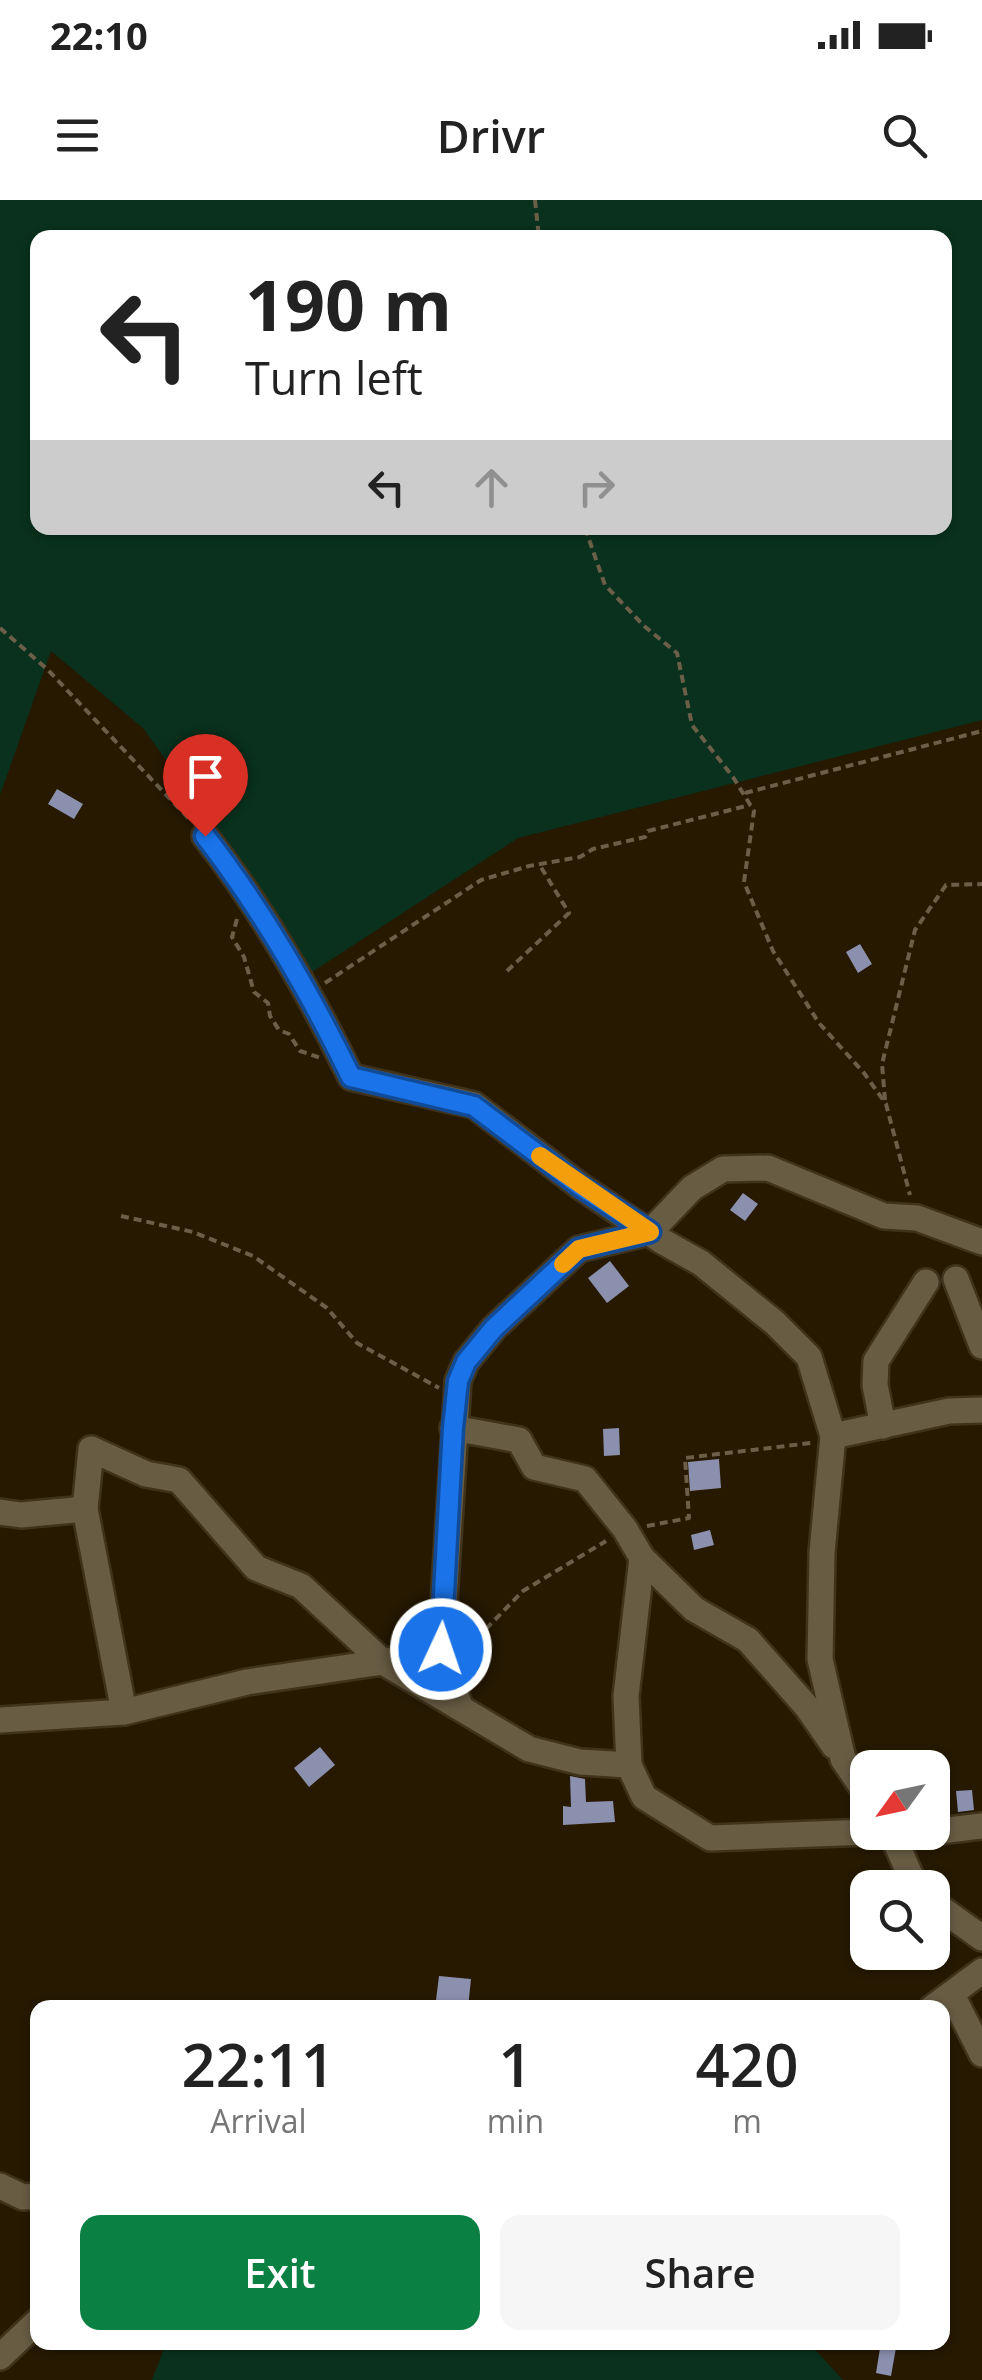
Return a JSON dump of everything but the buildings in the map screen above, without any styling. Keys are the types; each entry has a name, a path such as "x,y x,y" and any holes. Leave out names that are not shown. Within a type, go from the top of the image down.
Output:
{"street":[{"path":"205,836 307,988 351,1077 474,1106 580,1186 701,1263 775,1322 810,1357 833,1436 822,1552 820,1659 843,1758"},
{"path":"460,1707 441,1649 458,1381 466,1362 494,1328 579,1249 650,1232 692,1188 722,1169 768,1168 884,1216 917,1218 982,1242"},
{"path":"956,1279 982,1346"},
{"path":"883,1426 875,1385 876,1362 926,1282"},
{"path":"833,1436 949,1411 982,1410"},
{"path":"453,1428 519,1440 534,1466 585,1479 642,1558 694,1608 748,1640 806,1706 850,1769"},
{"path":"124,1712 86,1509 90,1449 146,1474 179,1480 256,1568 301,1586 383,1662 529,1750 580,1762 629,1764"},
{"path":"0,1512 21,1516 86,1509"},
{"path":"642,1558 626,1696 629,1764 644,1796 710,1838 850,1833"},
{"path":"0,1720 124,1712 247,1682 383,1662 441,1649"},
{"path":"950,1830 982,1826"},
{"path":"950,1915 982,1938"},
{"path":"943,2000 982,1971"},
{"path":"950,2012 982,2054"},
{"path":"0,2186 30,2197"},
{"path":"0,2357 30,2329"}],"path":[{"path":"536,200 539,230"},
{"path":"588,535 606,584 644,626 677,653 692,725 754,811 744,882 772,951 820,1023 864,1072 886,1104"},
{"path":"0,628 47,669 205,836"},
{"path":"743,794 982,730"},
{"path":"307,988 319,986 481,880 580,857 592,849 636,841 648,831 750,805"},
{"path":"507,971 569,913 539,864"},
{"path":"917,1218 886,1104 882,1064 915,930 946,885 982,884"},
{"path":"240,886 232,937 244,957 254,992 268,1003 270,1016 279,1030 289,1034 300,1051 322,1058 340,1070 347,1068"},
{"path":"120,1216 193,1232 253,1256 326,1308 357,1343 456,1398"}],"green space":[{"path":"0,200 982,200 982,720 518,838 312,972 262,893 143,728 51,651 0,795"},
{"path":"164,2350 815,2350 843,2380 152,2380"}],"slow traffic":[{"path":"540,1156 650,1232 579,1249 563,1264"}],"route":[{"path":"205,836 311,995 351,1077 474,1106 580,1186 650,1232 579,1249 494,1328 466,1362 458,1381 453,1428 441,1649"}]}
